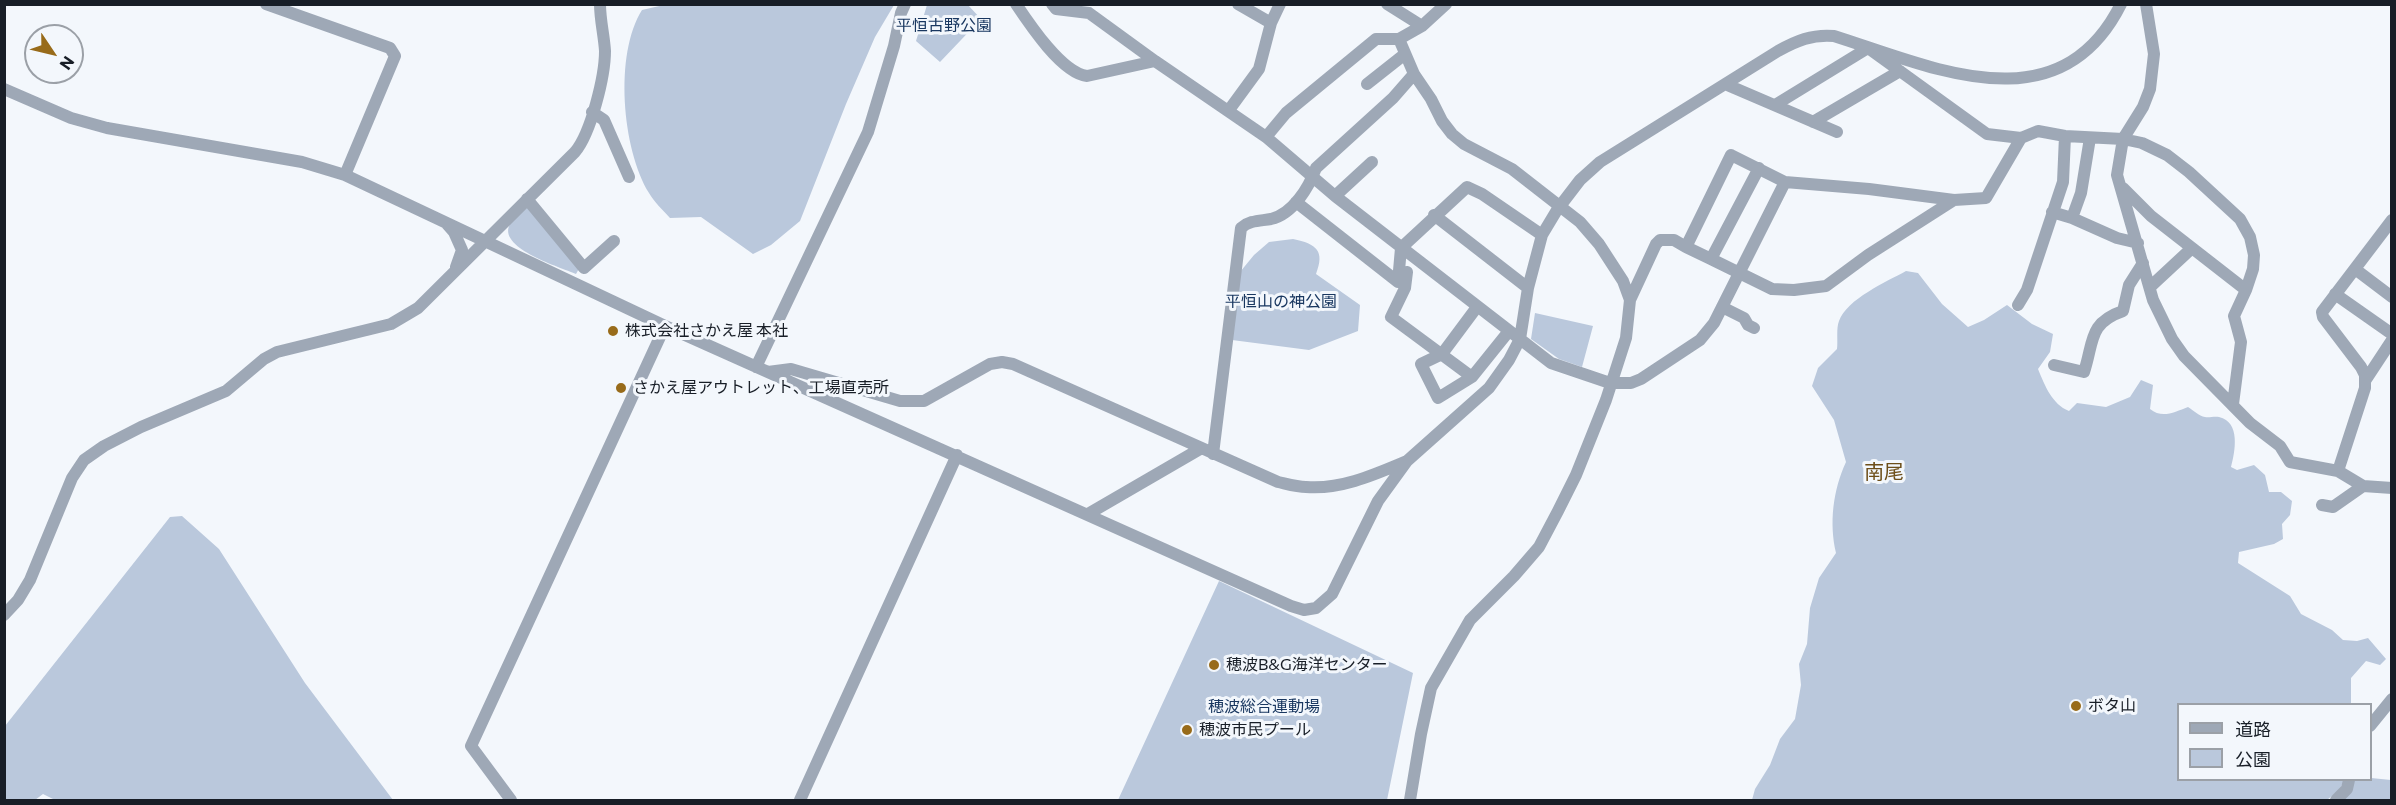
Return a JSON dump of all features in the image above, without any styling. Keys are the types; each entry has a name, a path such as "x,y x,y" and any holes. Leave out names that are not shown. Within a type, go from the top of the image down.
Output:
{"street":[{"path":"266,4 390,48 395,56 345,175"},
{"path":"4,615 18,600 30,580 72,478 84,460 104,446 141,427 226,391 264,359 277,352 391,324 404,318 417,308 583,142 588,131 604,66 605,50 600,4"},
{"path":"761,369 868,132 905,4"},
{"path":"1016,4 1046,44 1063,63 1077,74 1087,75 1155,61"},
{"path":"1052,4 1056,9 1089,13 1155,61 1229,110 1266,137 1312,178 1551,363 1610,383 1631,383 1641,380 1700,340 1714,323 1785,182"},
{"path":"1238,4 1270,23"},
{"path":"1229,110 1259,69 1270,23 1281,4"},
{"path":"1387,4 1422,26"},
{"path":"1266,137 1286,113 1376,39 1399,39 1422,26 1446,4"},
{"path":"4,88 71,118 107,128 302,162 345,175 665,326 1291,606 1304,609 1316,608 1332,594 1348,556 1378,501 1407,461 1489,388 1509,360 1520,339 1528,288 1542,235 1560,205 1580,180 1600,162 1794,42 1817,34 1833,36 1954,74 2012,78 2044,74 2067,65 2088,51 2107,29 2121,4"},
{"path":"2146,4 2154,54 2150,90 2143,107 2123,140 2117,176 2153,300 2172,339 2184,356 2250,423 2280,446 2290,462 2338,471 2362,486 2391,488"},
{"path":"1399,39 1414,74 1431,99 1442,121 1464,144 1512,169 1580,222 1599,244 1623,280 1630,300"},
{"path":"1868,48 1983,131 1996,136 2021,138 2038,131 2142,143 2167,155 2189,172 2240,219 2250,237 2254,255 2253,269 2234,316 2241,342 2233,404"},
{"path":"1775,105 1868,48"},
{"path":"1367,84 1405,54"},
{"path":"1813,122 1900,71"},
{"path":"1213,454 1241,228 1246,224 1273,218 1287,212 1312,178 1316,168 1393,98 1414,74"},
{"path":"1725,84 1837,132"},
{"path":"592,112 604,120 629,177"},
{"path":"2018,305 2027,290 2063,182 2066,136"},
{"path":"1686,247 1731,155 1785,182 1869,189 1954,200 1986,198 2021,138"},
{"path":"2072,218 2081,193 2090,138"},
{"path":"1335,196 1372,162"},
{"path":"1711,259 1759,168"},
{"path":"1296,202 1398,282 1405,251 1434,215 1467,187 1482,194 1542,235"},
{"path":"2122,187 2151,216 2246,290"},
{"path":"527,199 584,268 614,241"},
{"path":"1410,801 1431,688 1470,620 1539,547 1576,475 1606,400 1626,338 1630,300 1656,244 1660,240 1674,240 1772,289 1802,290 1826,286 1868,255 1954,200"},
{"path":"2052,212 2072,218 2117,238 2138,243"},
{"path":"1434,215 1528,288"},
{"path":"508,218 504,224 504,237 518,255"},
{"path":"441,219 454,232 462,250 459,261 450,275"},
{"path":"2365,381 2361,367 2323,317 2324,309 2391,220"},
{"path":"2150,287 2193,248"},
{"path":"1405,251 1405,288 1391,317 1472,377"},
{"path":"2054,365 2084,372 2091,352 2090,342 2107,316 2123,311 2129,285 2143,263"},
{"path":"2355,269 2391,297"},
{"path":"2336,294 2391,334"},
{"path":"1477,307 1442,354 1421,364 1438,398 1472,377 1509,331"},
{"path":"1722,307 1744,318 1748,325 1754,328"},
{"path":"511,801 471,746 665,326"},
{"path":"2338,471 2365,381 2391,340"},
{"path":"761,369 791,369 900,401 924,401 990,364 1002,362 1013,364 1278,482 1306,487 1332,486 1374,474 1407,461"},
{"path":"1088,514 1200,449"},
{"path":"800,801 957,455"},
{"path":"2322,506 2333,507 2362,486"},
{"path":"2372,723 2391,699"},
{"path":"2336,801 2347,789 2349,781"}],"green space":[{"path":"668,4 894,5 875,37 800,221 771,245 753,254 701,217 670,218 651,196 640,174 633,152 625,101 627,51 633,29 642,10"},
{"name":"平恒古野公園","path":"927,5 968,5 981,19 940,62 916,41"},
{"path":"528,206 580,267 576,274 533,256 513,242 509,234 509,226"},
{"name":"平恒山の神公園","path":"1293,239 1313,246 1320,260 1316,274 1360,305 1358,331 1309,350 1232,340 1240,272 1269,242"},
{"path":"1906,271 1918,273 1942,304 1968,327 2007,305 2032,324 2053,334 2050,352 2038,369 2050,394 2058,404 2069,411 2077,403 2106,407 2130,397 2141,380 2153,385 2150,409 2159,414 2169,414 2188,407 2203,416 2219,417 2231,425 2235,438 2231,467 2237,470 2254,465 2265,475 2269,492 2281,492 2292,501 2290,515 2282,524 2283,539 2274,544 2239,552 2238,563 2290,596 2301,614 2332,630 2343,640 2357,641 2368,638 2386,659 2380,665 2366,661 2351,678 2351,703 2177,703 2177,781 2344,781 2340,789 2327,800 1752,800 1755,789 1770,765 1780,739 1795,719 1801,685 1799,664 1807,644 1810,608 1819,578 1836,553 1833,530 1835,495 1846,462 1834,420 1812,386 1818,368 1837,349 1838,324 1843,313 1858,298"},
{"path":"1535,313 1593,326 1582,367 1559,359 1531,339"},
{"path":"182,516 219,549 305,683 393,800 55,800 43,794 35,800 5,800 5,726 170,517"},
{"name":"穂波総合運動場","path":"1219,581 1413,673 1387,800 1118,800"},
{"path":"2372,778 2391,780 2391,800 2340,800 2351,781 2372,781"}],"place":[{"name":"株式会社さかえ屋 本社","path":"613,331"},
{"name":"さかえ屋アウトレット、工場直売所","path":"621,388"},
{"name":"穂波B&G海洋センター","path":"1214,665"},
{"name":"ボタ山","path":"2076,706"},
{"name":"穂波市民プール","path":"1187,730"}],"district":[{"name":"南尾","path":"1884,472"}]}
